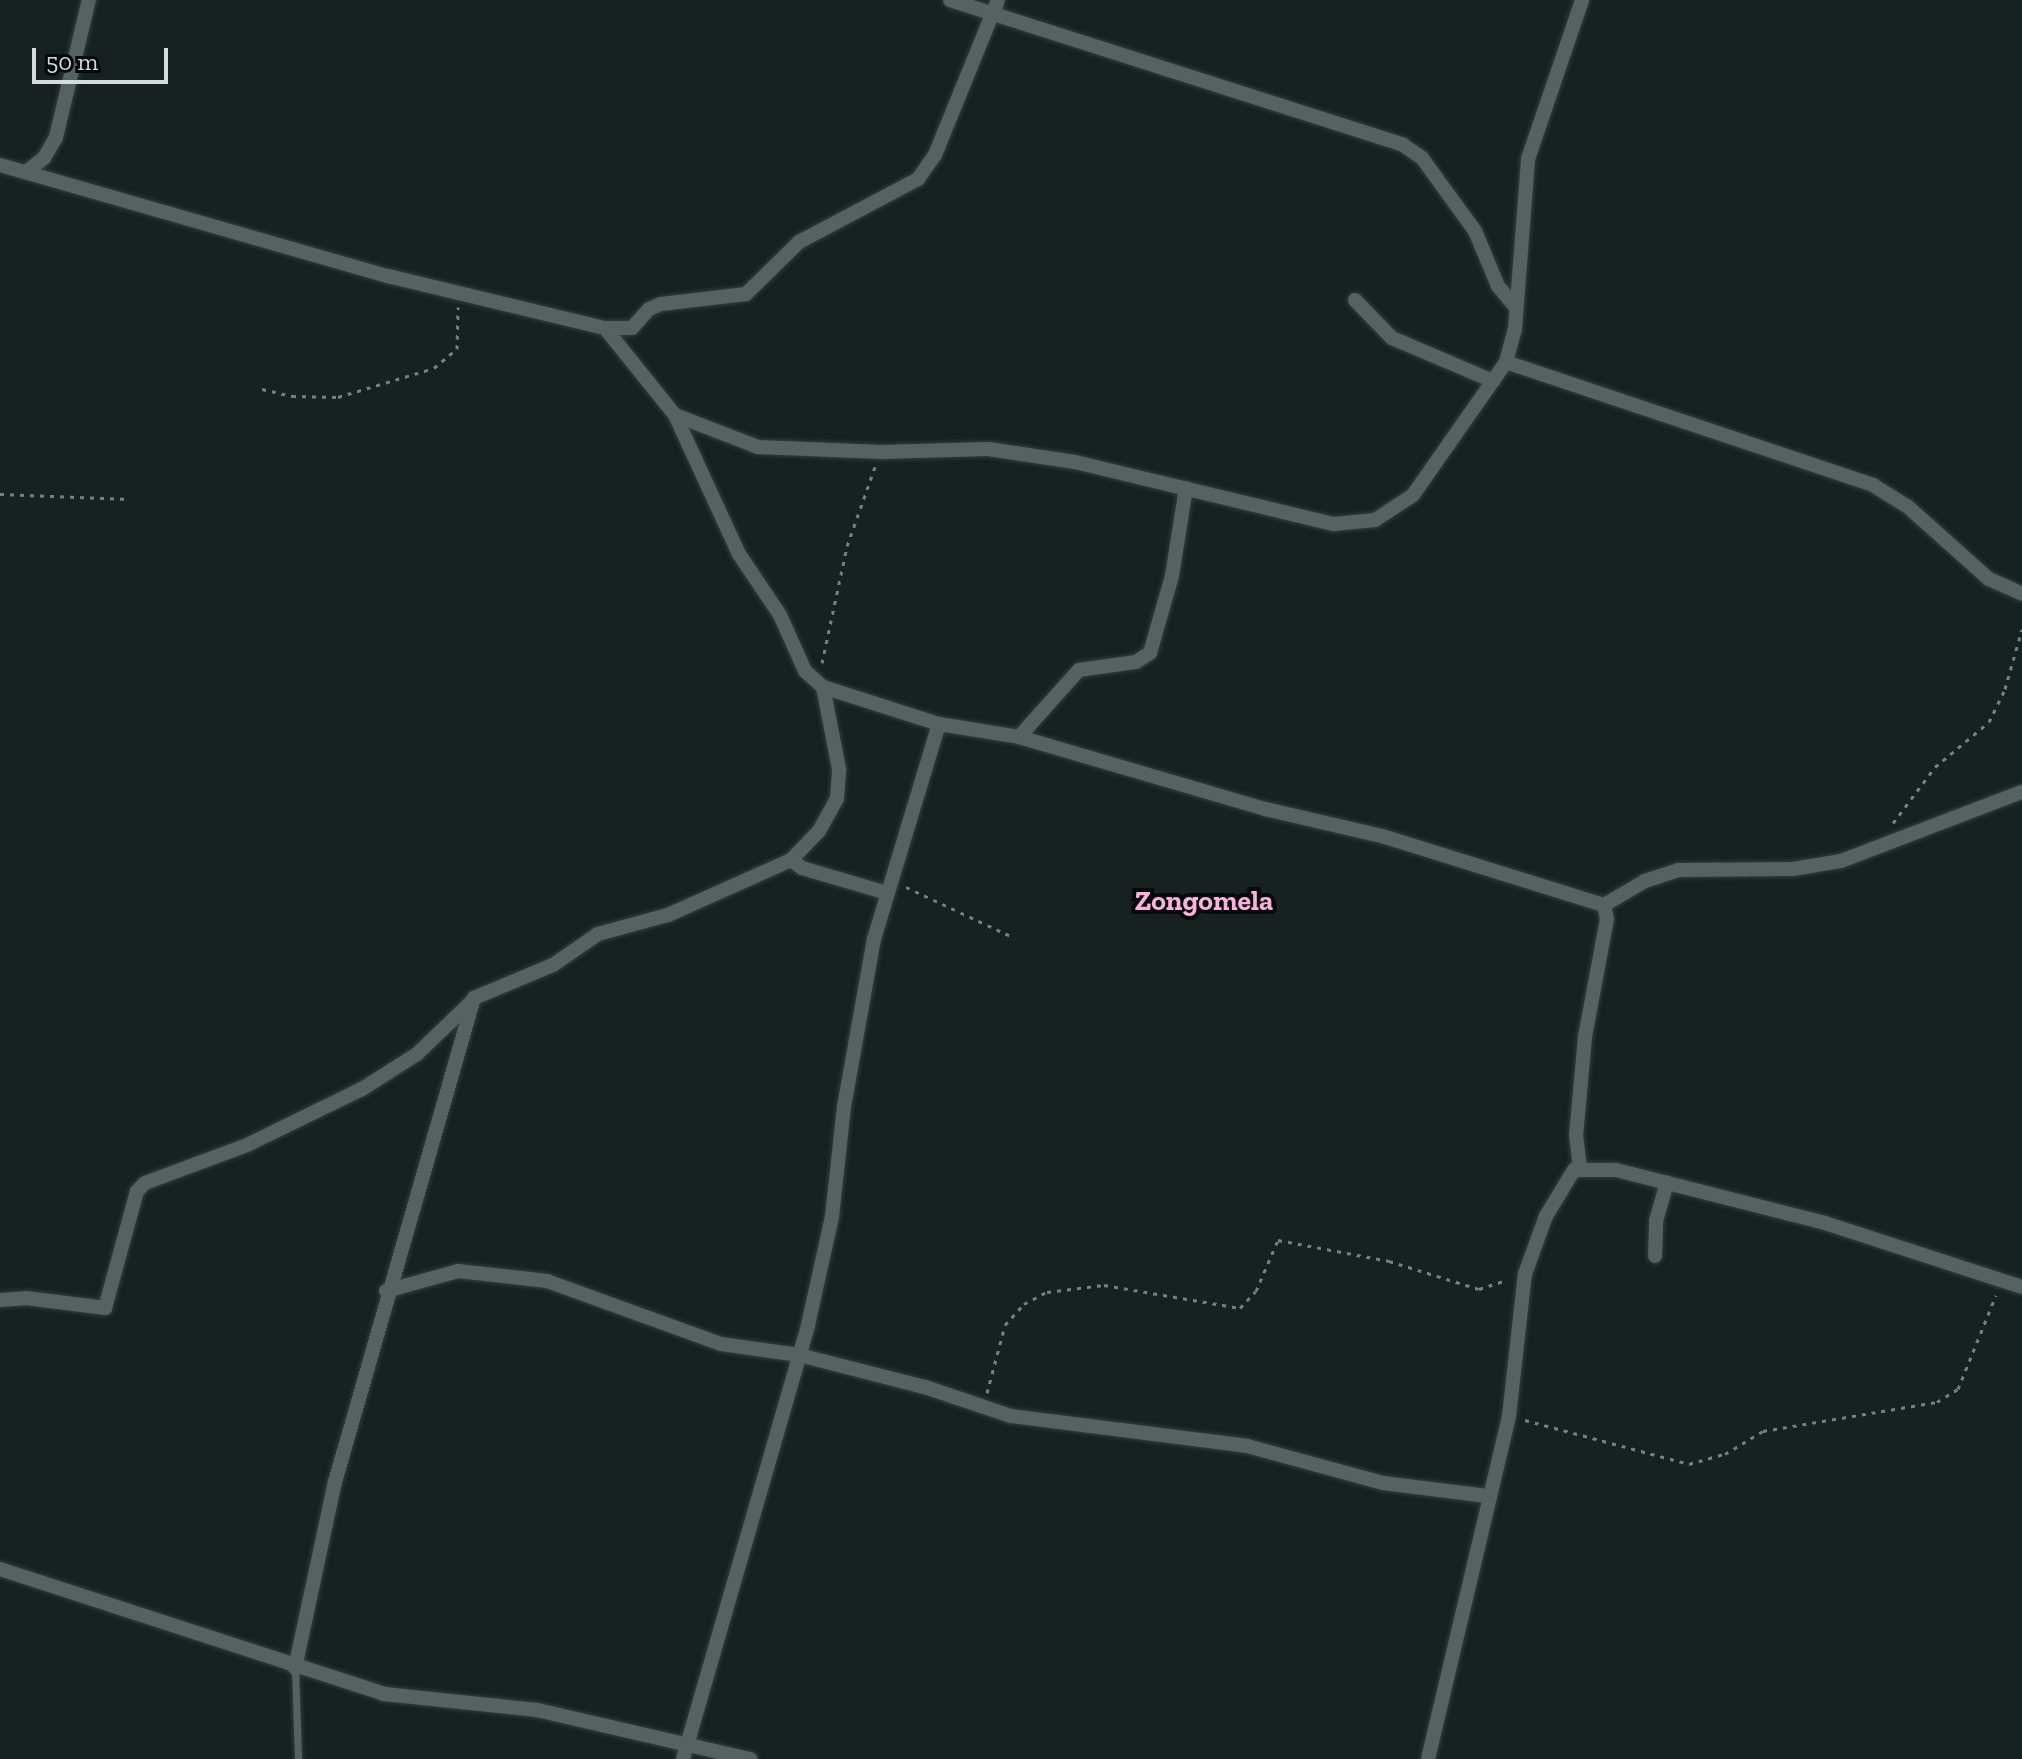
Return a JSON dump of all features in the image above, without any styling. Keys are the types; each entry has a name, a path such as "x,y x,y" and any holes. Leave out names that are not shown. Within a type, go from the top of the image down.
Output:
{"street":[{"path":"26,172 44,158 56,137 89,0"},
{"path":"950,0 995,6 1403,145 1422,158 1475,231 1498,286 1514,305"},
{"path":"675,415 758,447 881,452 988,449 1075,462 1334,524 1375,520 1413,495 1506,362 1515,329 1514,305 1528,159 1582,0"},
{"path":"0,165 450,289 605,328 632,328 649,309 661,304 746,294 799,242 918,179 935,155 995,6"},
{"path":"1355,300 1392,338 1493,381"},
{"path":"0,1300 26,1298 105,1308 137,1191 145,1183 247,1145 362,1089 417,1054 474,998 553,965 598,934 668,915 791,860 819,831 837,799 839,769 819,684 739,554 675,415 605,328"},
{"path":"1506,362 1873,485 1907,506 1989,579 2022,594"},
{"path":"1019,737 1079,670 1136,662 1150,653 1172,576 1186,488"},
{"path":"819,684 939,724 1019,737 1265,809 1382,836 1604,905 1645,881 1678,870 1793,869 1876,850 2022,792"},
{"path":"684,1752 799,1355 832,1217 858,1019 889,887 939,724"},
{"path":"791,860 802,868 889,887"},
{"path":"1428,1759 1487,1496 1509,1416 1528,1261 1560,1189 1580,1167 1576,1135 1585,1037 1607,919 1604,905"},
{"path":"295,1668 335,1482 386,1291 474,998"},
{"path":"1580,1167 1667,1183 1825,1223 2022,1287"},
{"path":"1655,1256 1656,1221 1667,1183"},
{"path":"386,1291 458,1271 522,1277 572,1288 721,1344 799,1355 925,1387 1015,1417 1247,1446 1383,1483 1487,1496"},
{"path":"0,1569 295,1668 384,1694 537,1710 684,1752 750,1759"}],"lane":[{"path":"295,1668 298,1759"}],"path":[{"path":"262,389 292,396 338,397 445,362 457,349 460,324 450,289"},
{"path":"819,684 847,546 881,452"},
{"path":"0,494 129,499"},
{"path":"1876,850 1925,777 1989,722 2005,689 2022,629"},
{"path":"889,887 1015,938"},
{"path":"983,1407 1005,1325 1024,1304 1047,1292 1104,1285 1240,1308 1256,1291 1273,1245 1285,1239 1389,1261 1479,1289 1500,1285 1528,1261"},
{"path":"1509,1416 1689,1464 1725,1454 1763,1431 1937,1402 1958,1389 2004,1281"}],"district":[{"name":"Zongomela","path":"1204,901"}]}
